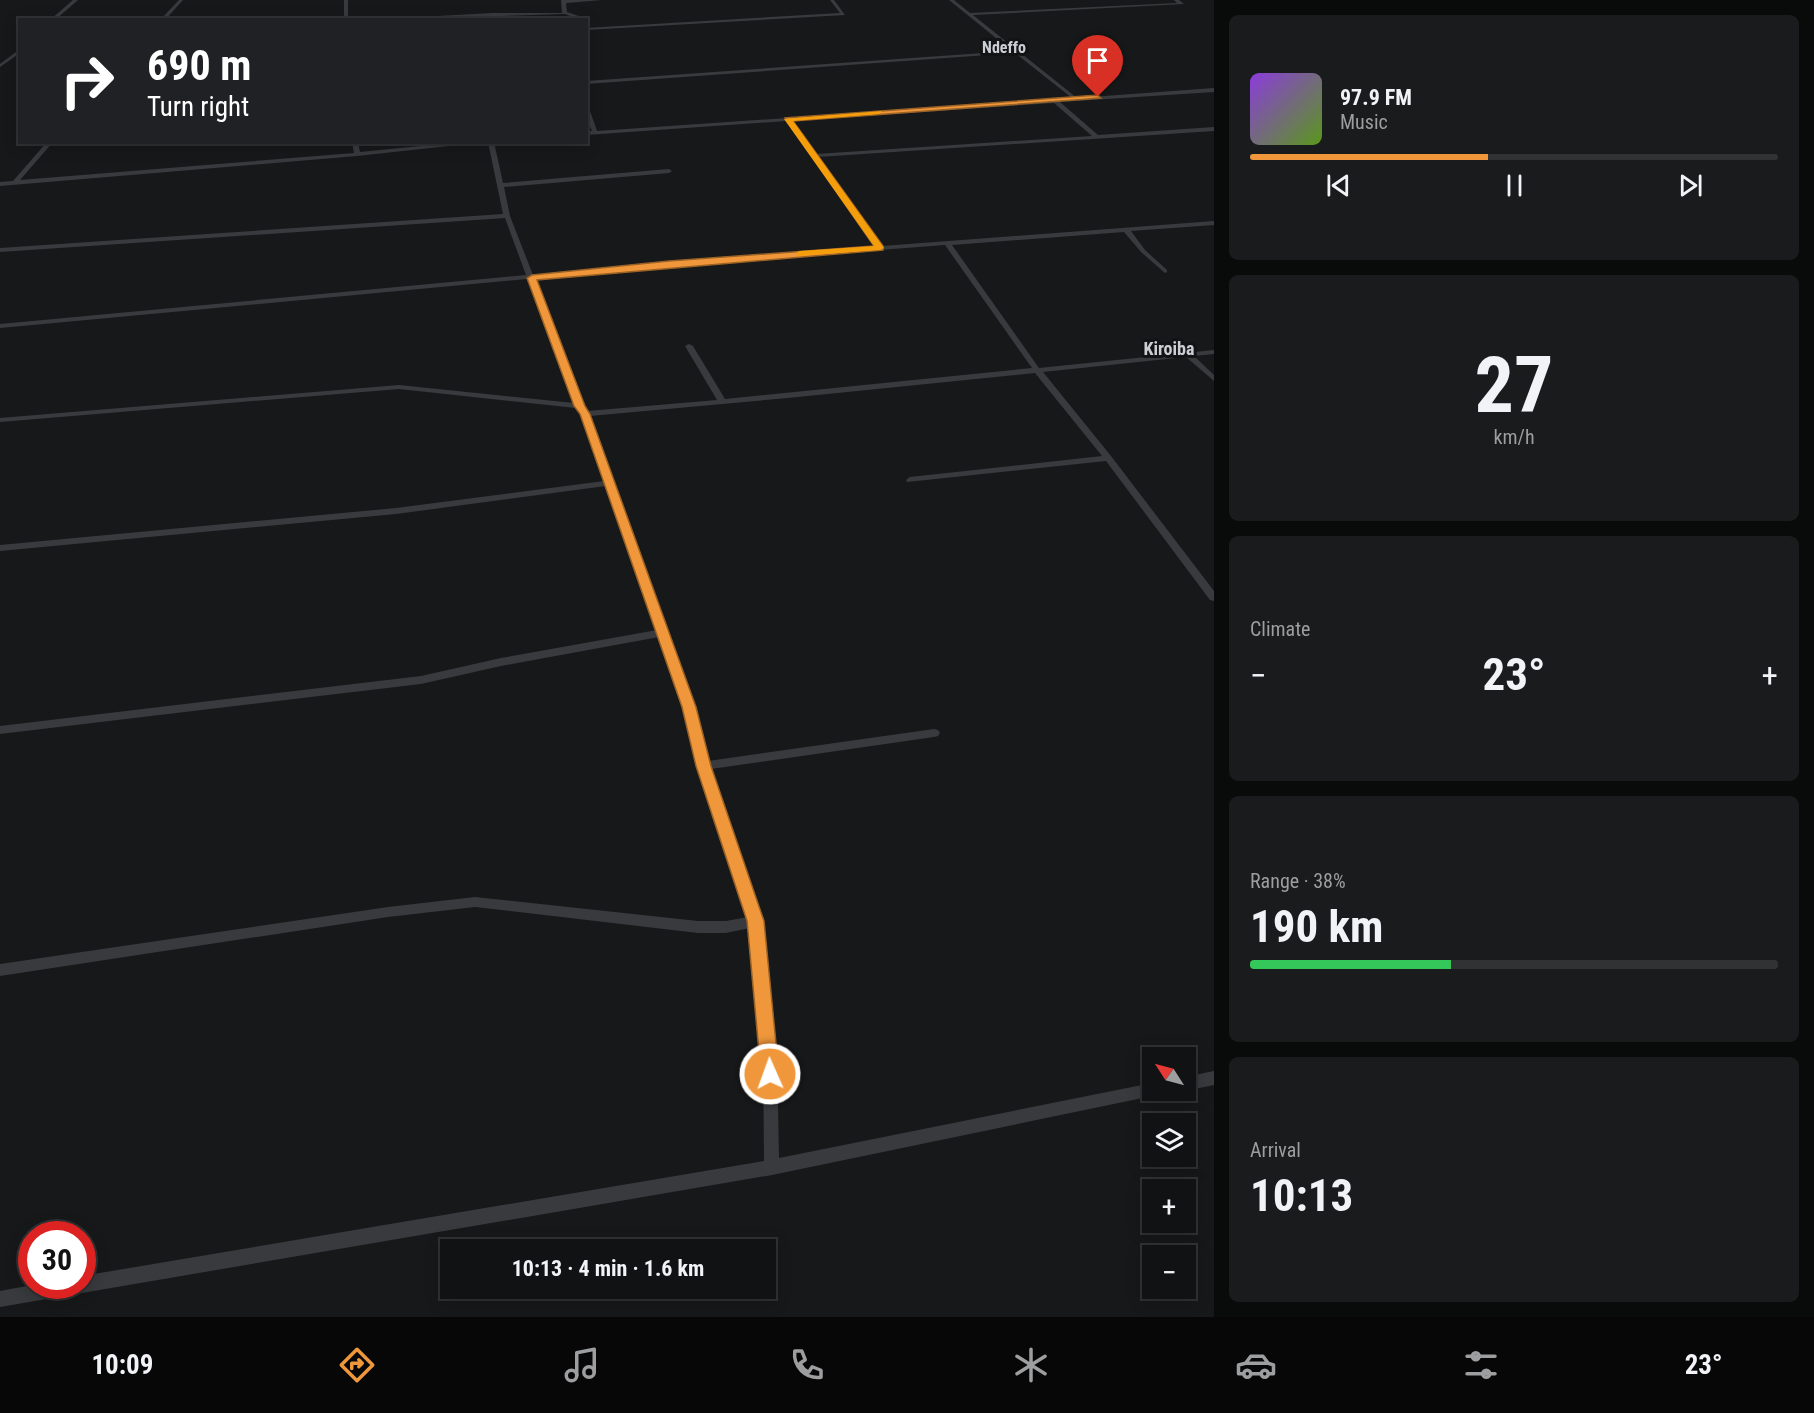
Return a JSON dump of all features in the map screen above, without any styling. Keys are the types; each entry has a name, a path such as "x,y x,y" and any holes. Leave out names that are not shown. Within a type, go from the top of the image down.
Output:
{"street":[{"path":"54,18 76,0"},
{"path":"164,18 181,0"},
{"path":"346,0 346,18"},
{"path":"566,13 564,1 600,0"},
{"path":"588,29 843,14 832,0"},
{"path":"951,0 1075,98"},
{"path":"970,14 1182,4 1176,0"},
{"path":"424,18 566,13 580,18"},
{"path":"588,21 612,27"},
{"path":"588,83 1015,51"},
{"path":"0,66 18,52"},
{"path":"588,133 1053,99 1214,90"},
{"path":"1053,99 1096,136"},
{"path":"588,113 595,132"},
{"path":"788,119 880,248"},
{"path":"813,156 1214,129"},
{"path":"15,183 49,144"},
{"path":"355,144 357,154"},
{"path":"0,184 463,144"},
{"path":"491,144 507,216 582,410 689,707 704,766 756,921 770,1051 772,1167"},
{"path":"500,185 669,171"},
{"path":"0,250 507,216"},
{"path":"0,326 669,264 1214,223"},
{"path":"1127,231 1143,251 1165,271"},
{"path":"947,243 1036,369 1108,458 1214,598"},
{"path":"689,346 722,401"},
{"path":"0,420 399,387 582,410 788,396 1214,351"},
{"path":"1187,354 1214,379"},
{"path":"910,480 1108,458"},
{"path":"0,548 396,511 609,483"},
{"path":"0,730 421,680 501,662 661,633"},
{"path":"704,766 934,733"},
{"path":"0,970 376,914 475,902 698,927 726,927 756,921"},
{"path":"1196,1082 1214,1078"},
{"path":"96,1282 772,1167 1142,1092"},
{"path":"0,1299 18,1296"}],"slow traffic":[{"path":"800,254 880,248 788,119 879,112"}],"district":[{"name":"Ndeffo","path":"1004,47"},
{"name":"Kiroiba","path":"1169,348"}],"route":[{"path":"770,1074 770,1051 756,921 704,766 689,707 585,414 579,406 532,278 669,264 880,248 788,119 1098,97"}]}
